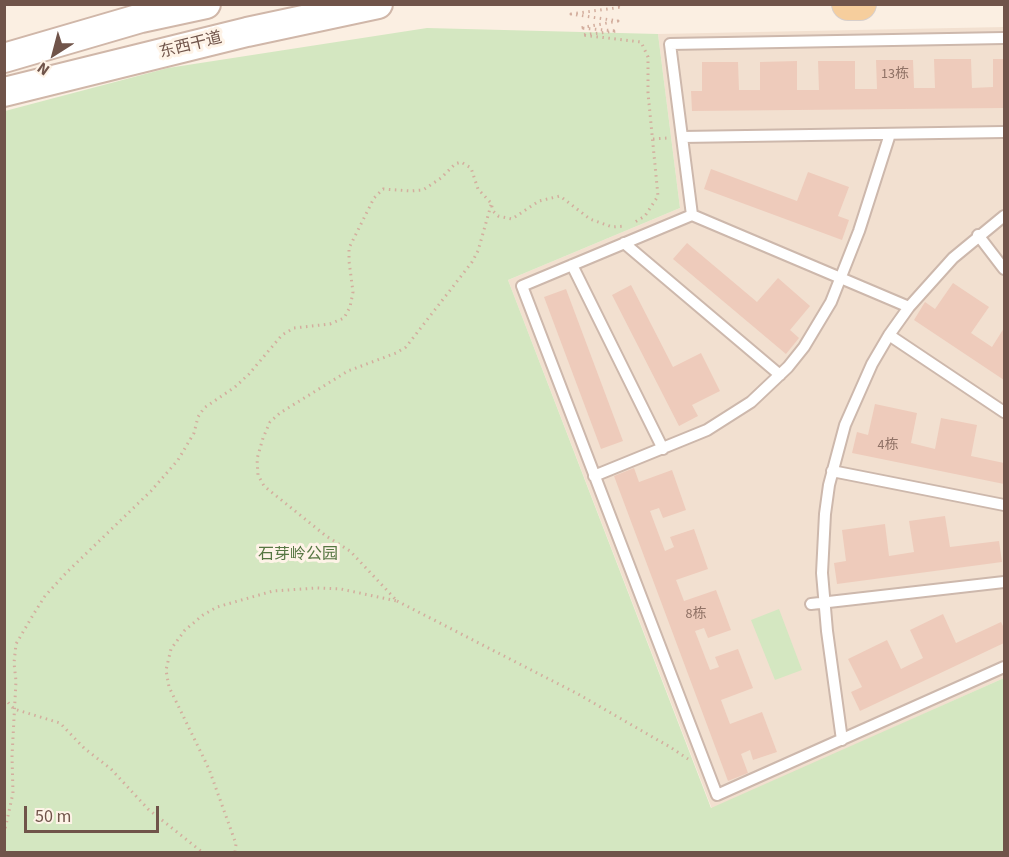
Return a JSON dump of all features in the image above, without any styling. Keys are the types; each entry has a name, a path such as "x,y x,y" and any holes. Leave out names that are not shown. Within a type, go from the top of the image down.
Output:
{"main road":[{"path":"4,58 141,18 206,4"},
{"name":"东西干道","path":"4,92 247,32 378,4"},
{"path":"850,5 860,4"}],"lane":[{"path":"692,215 670,44 1005,38"},
{"path":"682,137 1005,132"},
{"path":"594,476 707,430 751,402 780,375 819,325 841,279 876,183 890,134"},
{"path":"909,307 692,215 522,286 717,795 1005,667"},
{"path":"842,740 822,573 825,514 832,471 845,425 857,394 889,335 909,307 930,282 978,235 1005,216"},
{"path":"978,235 1005,269"},
{"path":"624,243 780,375"},
{"path":"572,265 663,449"},
{"path":"889,335 1005,412"},
{"path":"832,471 1005,505"},
{"path":"812,604 1004,583 1005,576"}],"path":[{"path":"4,834 13,793 16,644 45,597 151,491 178,460 194,433 198,417 204,408 235,387 249,374 282,335 294,328 330,324 344,318 350,308 353,292 349,248 374,198 383,189 423,190 441,178 455,164 461,162 471,168 478,189 491,203 493,211 498,216 512,219 539,201 560,196 590,219 612,227 630,225 645,216 658,196 648,93 648,57 641,42 582,36 617,31 580,28 618,21 571,14 622,7 613,4"},
{"path":"397,601 350,551 326,536 264,486 258,475 257,459 270,422 280,413 348,371 406,347 472,262 478,251 491,203"},
{"path":"236,852 236,844 209,769 169,687 166,670 171,649 185,630 203,615 217,607 273,591 341,589 397,601 578,694 670,747 710,774"},
{"path":"4,698 14,709 60,723 84,748 111,769 148,809 202,852"}],"shaded area":[{"path":"1004,27 1004,678 712,809 508,280 680,208 658,34"}],"green space":[{"name":"石芽岭公园","path":"427,28 658,34 680,208 508,280 711,808 1004,678 1004,852 5,852 5,111 168,68"},
{"path":"779,609 802,670 775,680 751,620"}],"building":[{"path":"934,59 971,59 972,88 993,87 993,59 1004,59 1004,108 692,111 691,91 702,91 702,62 738,62 739,90 760,90 760,62 797,61 797,90 819,90 818,61 855,61 855,89 877,89 876,60 913,60 914,88 935,88"},
{"path":"711,169 797,201 808,172 849,187 838,216 849,220 842,240 704,189"},
{"path":"687,243 757,302 778,278 810,306 790,330 799,338 786,354 673,259"},
{"path":"953,283 989,307 971,333 992,347 1004,328 1004,380 914,320 925,302 935,309"},
{"path":"631,285 673,367 701,353 720,391 692,405 698,416 679,426 612,295"},
{"path":"566,289 623,441 601,449 544,297"},
{"path":"875,404 917,413 911,443 935,449 941,418 977,425 971,456 1004,463 1004,484 852,453 857,432 868,435"},
{"path":"634,468 639,482 672,470 686,510 663,518 659,508 650,511 665,551 674,547 670,537 694,529 708,569 676,580 684,601 716,590 731,630 708,638 704,628 695,631 710,670 719,667 715,657 738,649 753,688 721,700 730,724 762,712 777,752 753,760 750,750 741,754 748,773 728,781 614,476"},
{"path":"945,516 950,547 999,541 1002,562 837,584 834,563 846,561 842,530 885,524 889,556 914,552 909,521"},
{"path":"943,614 956,643 1001,622 1004,628 1004,643 860,711 851,692 862,687 848,659 887,640 901,669 923,658 910,630"}]}
